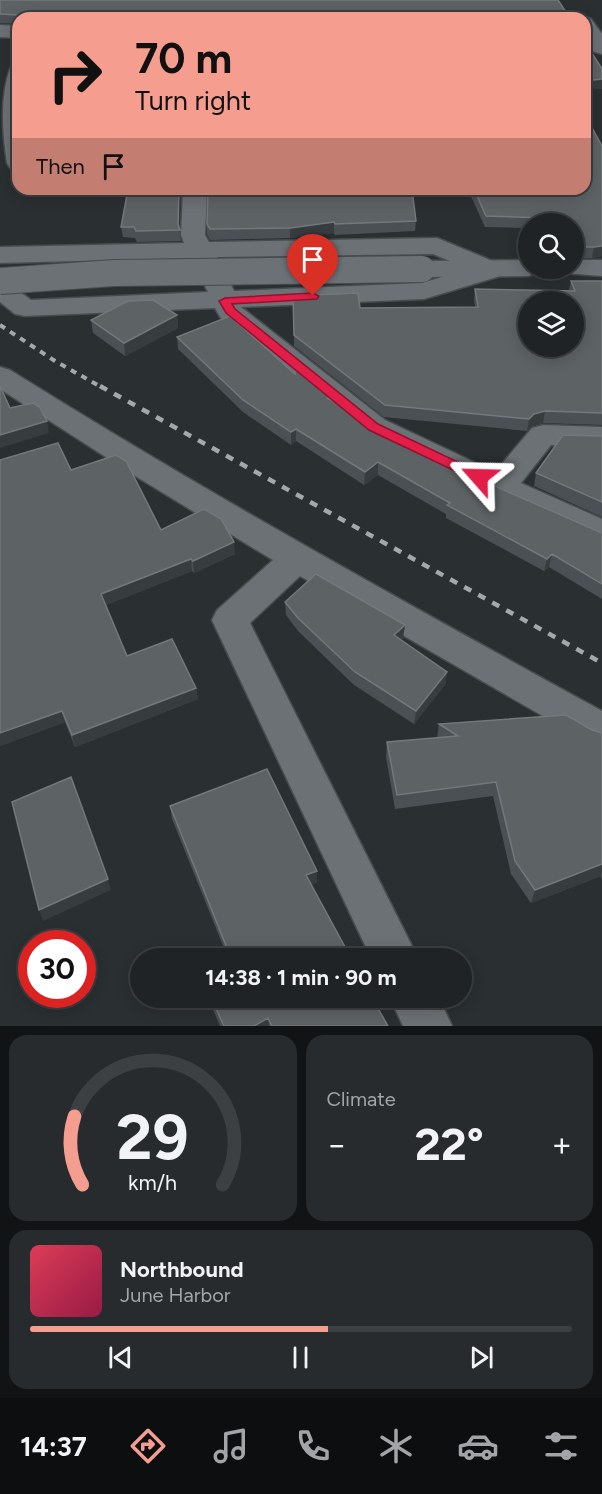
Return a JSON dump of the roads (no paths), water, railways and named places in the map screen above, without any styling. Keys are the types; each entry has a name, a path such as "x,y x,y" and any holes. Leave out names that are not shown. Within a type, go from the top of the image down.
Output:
{"street":[{"path":"195,195 193,235 230,311 374,427 602,532"},
{"path":"0,255 437,246 494,269"},
{"path":"0,281 114,273 518,268"},
{"path":"584,268 602,268"},
{"path":"0,290 25,308 225,301 424,291 494,269"},
{"path":"0,376 89,435 297,558 602,730"},
{"path":"56,444 89,435"},
{"path":"500,487 543,435 602,437"},
{"path":"297,558 230,620 390,948"},
{"path":"419,1008 428,1026"}],"railway":[{"path":"0,325 55,361 103,388"},
{"path":"100,386 602,663"}]}
